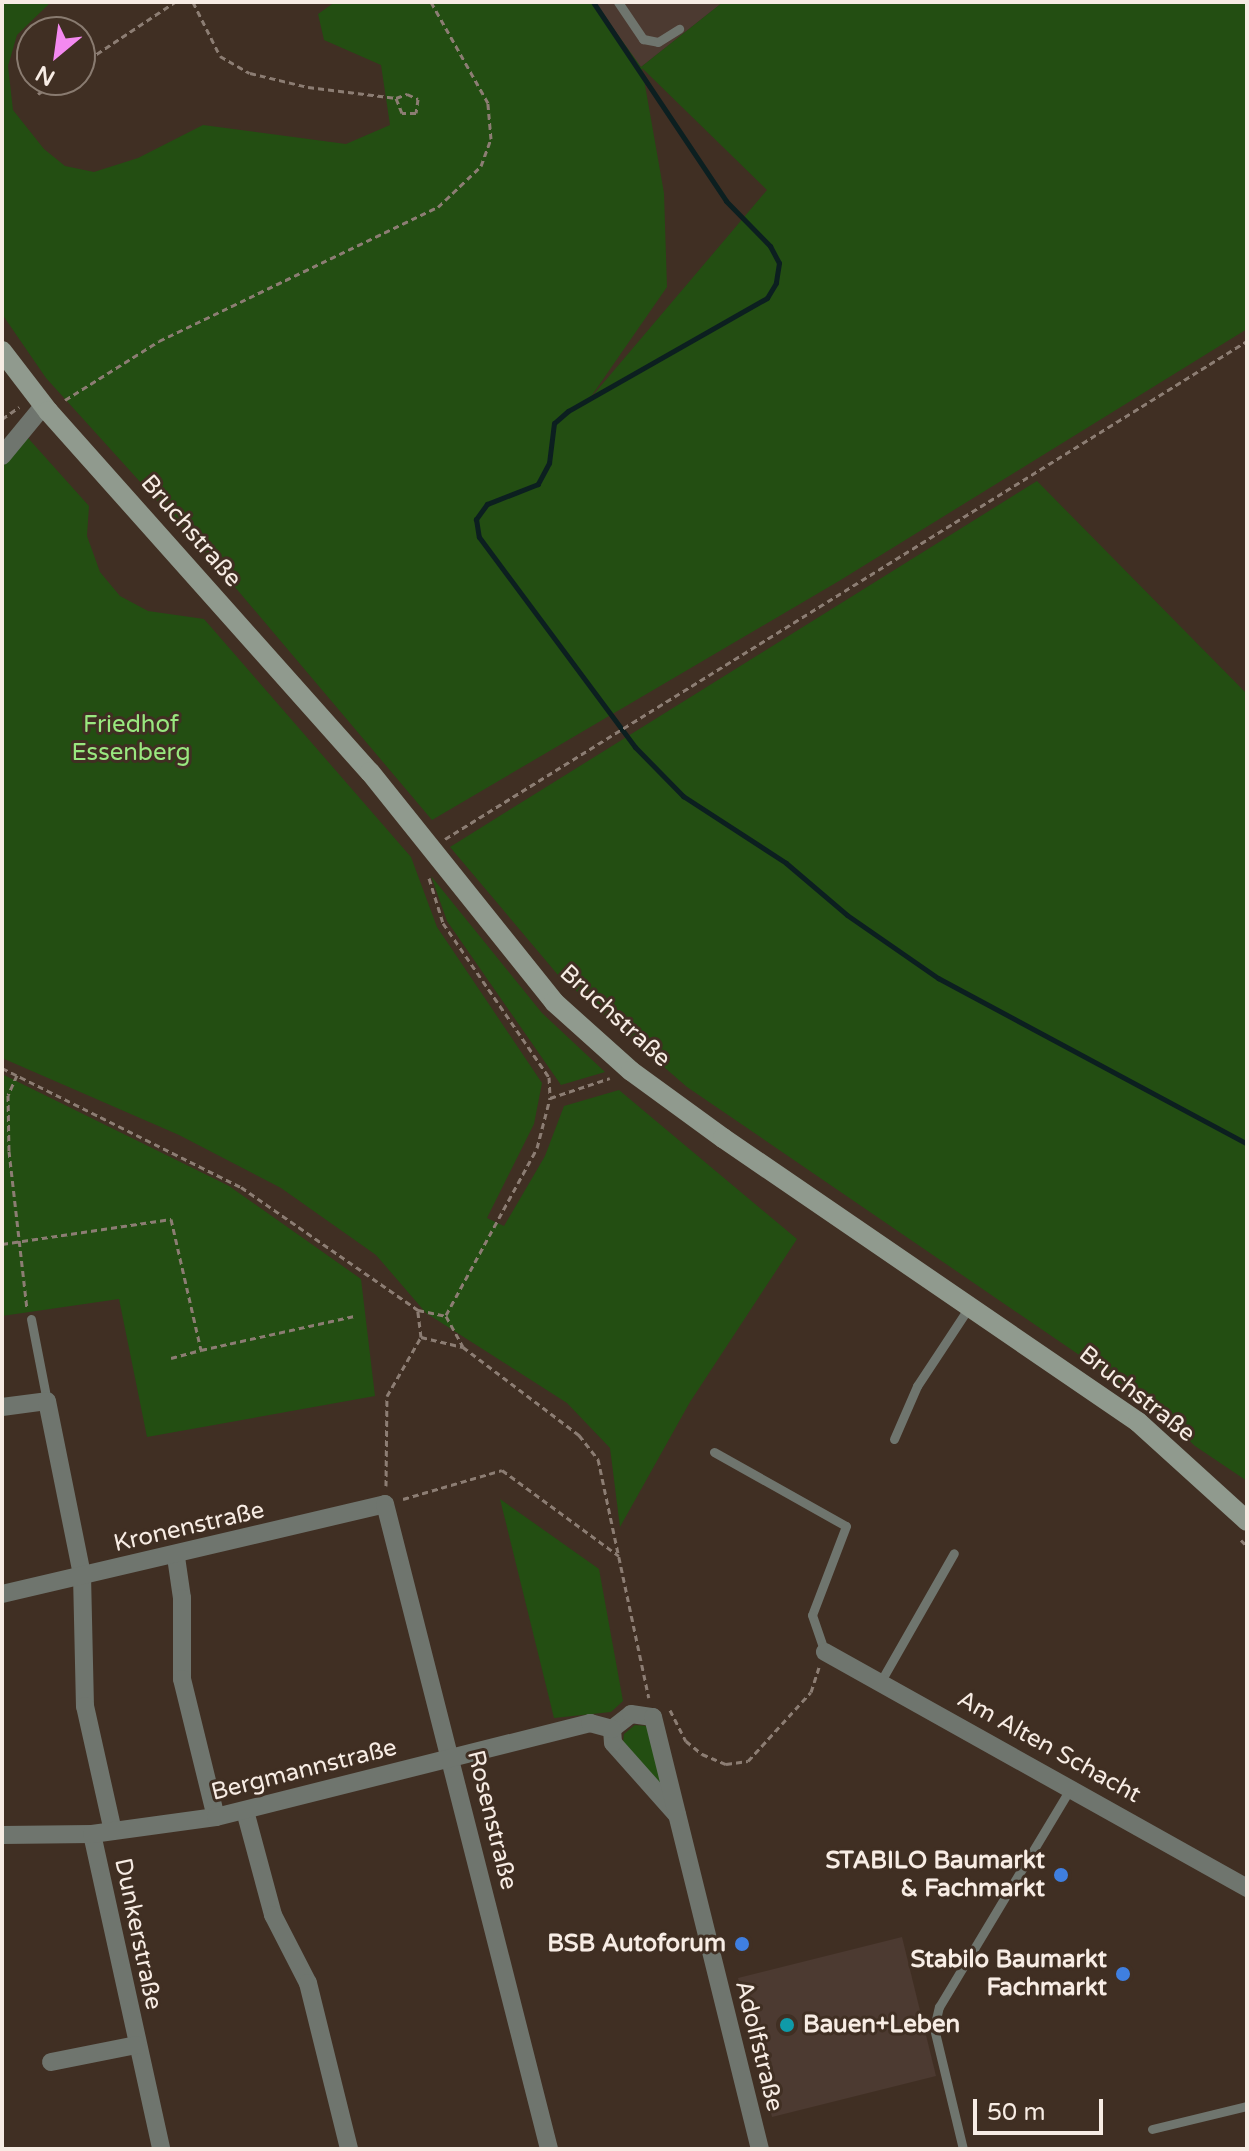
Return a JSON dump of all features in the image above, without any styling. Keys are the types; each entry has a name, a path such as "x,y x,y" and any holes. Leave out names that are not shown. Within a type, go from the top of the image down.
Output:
{"street":[{"name":"Bruchstraße","path":"2,351 46,408 370,772 427,856 554,1002 631,1071 1138,1422 1247,1521"},
{"path":"2,456 46,408"},
{"path":"2,1407 47,1401"},
{"name":"Dunkerstraße","path":"47,1401 82,1575 85,1706 113,1831"},
{"name":"Kronenstraße","path":"2,1594 176,1557 385,1504"},
{"name":"Rosenstraße","path":"385,1504 549,2149"},
{"path":"176,1557 182,1679 216,1817"},
{"name":"Am Alten Schacht","path":"825,1652 1247,1888"},
{"path":"612,1729 631,1714 649,1709"},
{"name":"Adolfstraße","path":"649,1709 760,2149"},
{"name":"Bergmannstraße","path":"2,1835 92,1834 216,1817 590,1723 612,1729"},
{"name":"Adolfstraße","path":"612,1729 613,1743 677,1815"},
{"path":"245,1811 273,1915 308,1983 349,2149"},
{"name":"Dunkerstraße","path":"92,1834 161,2149"},
{"name":"Dunkerstraße","path":"51,2062 136,2045"}],"lane":[{"path":"618,2 643,39 658,42 679,29"},
{"path":"894,1439 917,1386 969,1306"},
{"path":"31,1319 47,1401"},
{"path":"714,1452 846,1526 812,1615 825,1652"},
{"path":"881,1681 954,1553"},
{"path":"963,2149 934,2028 939,2007 1071,1787"},
{"path":"1152,2129 1247,2106"}],"path":[{"path":"96,54 175,2"},
{"path":"193,2 220,56 250,73 308,87 396,98 407,94 418,99 416,113 402,113 396,98"},
{"path":"46,408 159,341 438,207 481,166 491,139 488,103 431,2"},
{"path":"446,1316 537,1148 550,1098 549,1077 443,923 427,856 637,717 1247,341"},
{"path":"2,1068 241,1187 418,1310 446,1316 463,1347"},
{"path":"17,1075 8,1095 18,1241 31,1319"},
{"path":"550,1098 617,1076"},
{"path":"2,1244 171,1219 201,1350"},
{"path":"418,1310 421,1337 387,1396 385,1504 502,1470 619,1556"},
{"path":"171,1358 354,1316"},
{"path":"421,1337 463,1347 579,1435 598,1459 649,1709 676,1714 686,1741 702,1754 726,1764 748,1761 811,1692 825,1652"}],"shaded area":[{"path":"594,2 723,2 641,67"},
{"path":"902,1937 936,2076 772,2117 738,1978"}],"green space":[{"path":"2,2 51,2 37,16 16,16 16,38 8,66 13,110 44,149 65,166 94,172 138,158 203,125 346,144 390,125 381,65 324,40 318,14 335,2 594,2 641,67 723,2 1247,2 1247,329 839,581 432,820 229,580 46,378 2,314","holes":["642,68 767,190 588,401 667,287 664,193"]},
{"name":"Friedhof Essenberg","path":"28,438 89,506 87,536 100,572 120,596 148,611 204,619 411,857 437,927 542,1083 534,1124 487,1218 504,1226 545,1156 564,1106 619,1090 797,1239 690,1402 620,1527 610,1448 567,1403 426,1313 376,1255 281,1188 179,1135 2,1058 2,467"},
{"path":"1037,481 1247,694 1247,1481 1195,1446 1148,1402 687,1087 558,975 450,847"},
{"path":"431,876 542,1013 605,1072 561,1085 447,921"},
{"path":"2,1074 229,1186 361,1279 375,1396 147,1437 119,1299 2,1316"},
{"path":"500,1499 599,1569 623,1701 611,1712 554,1718"},
{"path":"635,1725 647,1726 665,1790 623,1743 624,1734"}],"waterway":[{"path":"593,2 726,201 770,246 779,263 776,283 767,298 568,411 554,423 549,463 538,484 487,504 476,519 479,537 635,747 683,796 786,863 847,915 938,978 1247,1144"}],"place":[{"name":"STABILO Baumarkt & Fachmarkt","path":"1061,1875"},
{"name":"BSB Autoforum","path":"742,1944"},
{"name":"Stabilo Baumarkt Fachmarkt","path":"1123,1974"},
{"name":"Bauen+Leben","path":"787,2025"}]}
